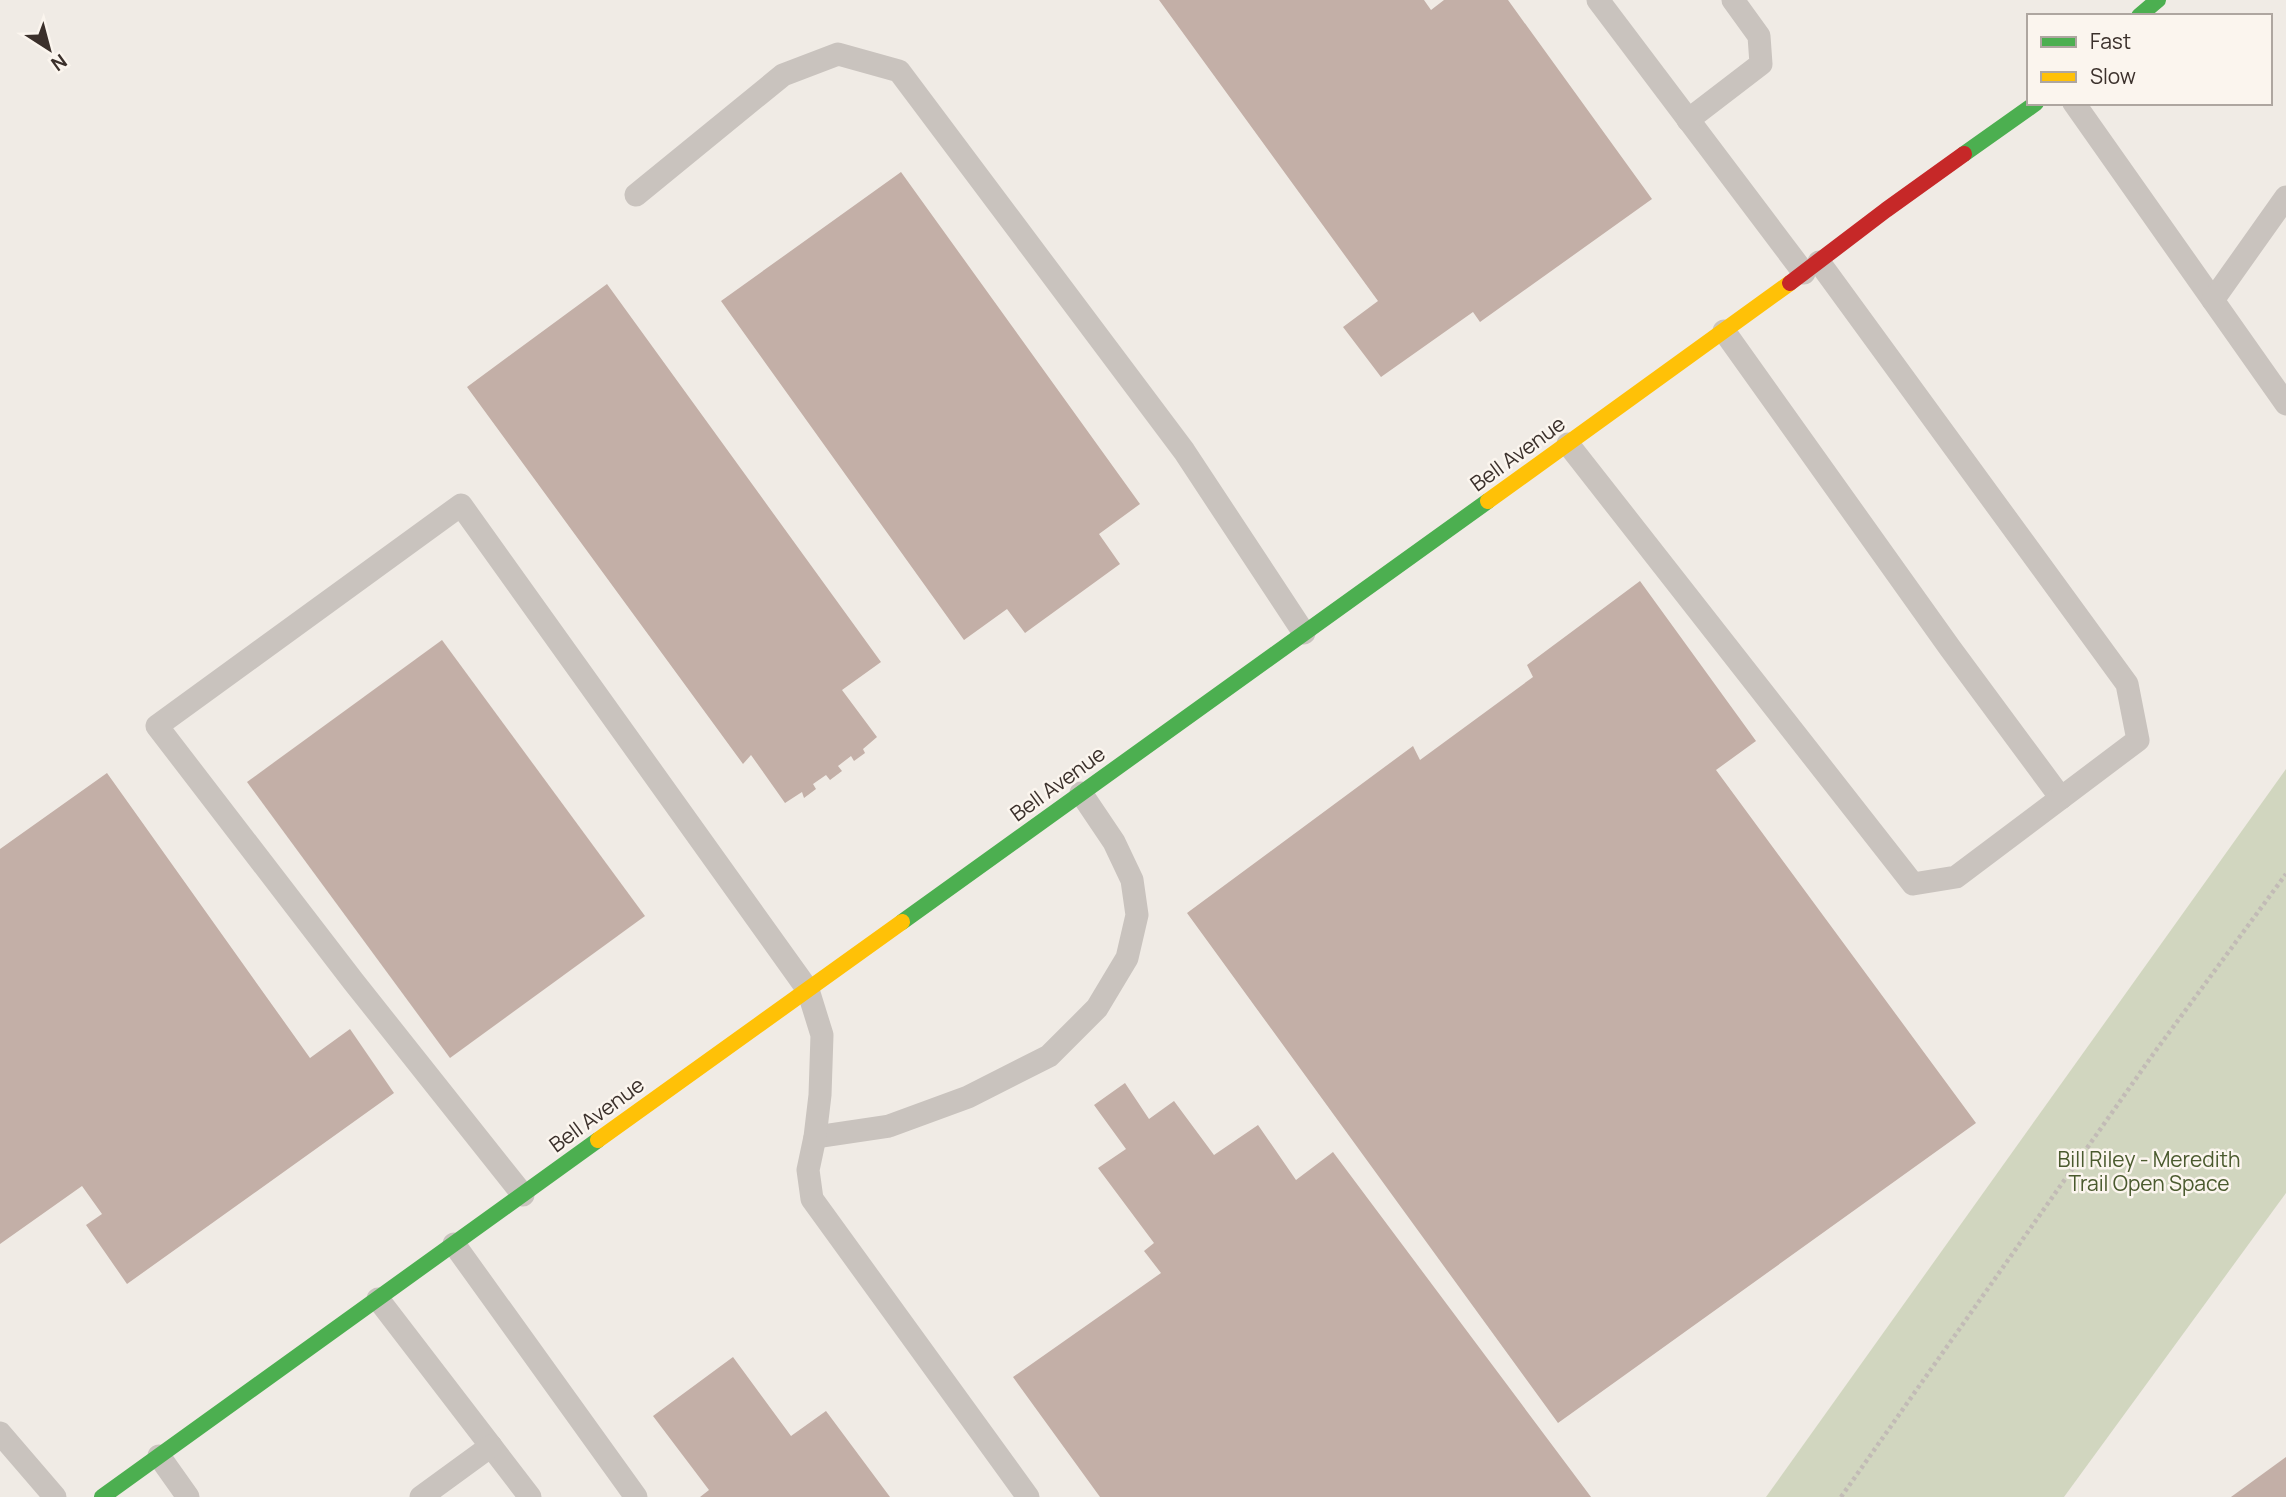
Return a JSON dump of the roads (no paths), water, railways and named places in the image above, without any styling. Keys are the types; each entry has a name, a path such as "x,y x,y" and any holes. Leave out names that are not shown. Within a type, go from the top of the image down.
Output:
{"street":[{"path":"2141,14 2158,0"},
{"name":"Bell Avenue","path":"102,1497 1724,331 1886,209 2033,105"}],"lane":[{"path":"1568,443 1913,884 1956,877 2138,740 2127,684 1811,268 1688,120 1598,0"},
{"path":"1688,120 1761,64 1759,36 1733,0"},
{"path":"636,195 783,75 838,54 899,71 1184,451 1304,633"},
{"path":"2075,105 2286,404"},
{"path":"2213,300 2286,197"},
{"path":"1724,331 1950,648 2061,798"},
{"path":"523,1195 353,981 157,726 461,505 808,990 822,1035 820,1095 808,1170 812,1199 1028,1497"},
{"path":"815,1137 889,1126 968,1097 1049,1056 1097,1008 1127,958 1137,915 1132,880 1128,871 1114,842 1081,793"},
{"path":"454,1244 636,1497"},
{"path":"378,1299 530,1497"},
{"path":"0,1433 55,1497"},
{"path":"421,1497 491,1446"},
{"path":"159,1456 188,1497"}],"park label":[{"name":"Bill Riley - Meredith Trail Open Space","path":"2149,1172"}]}
